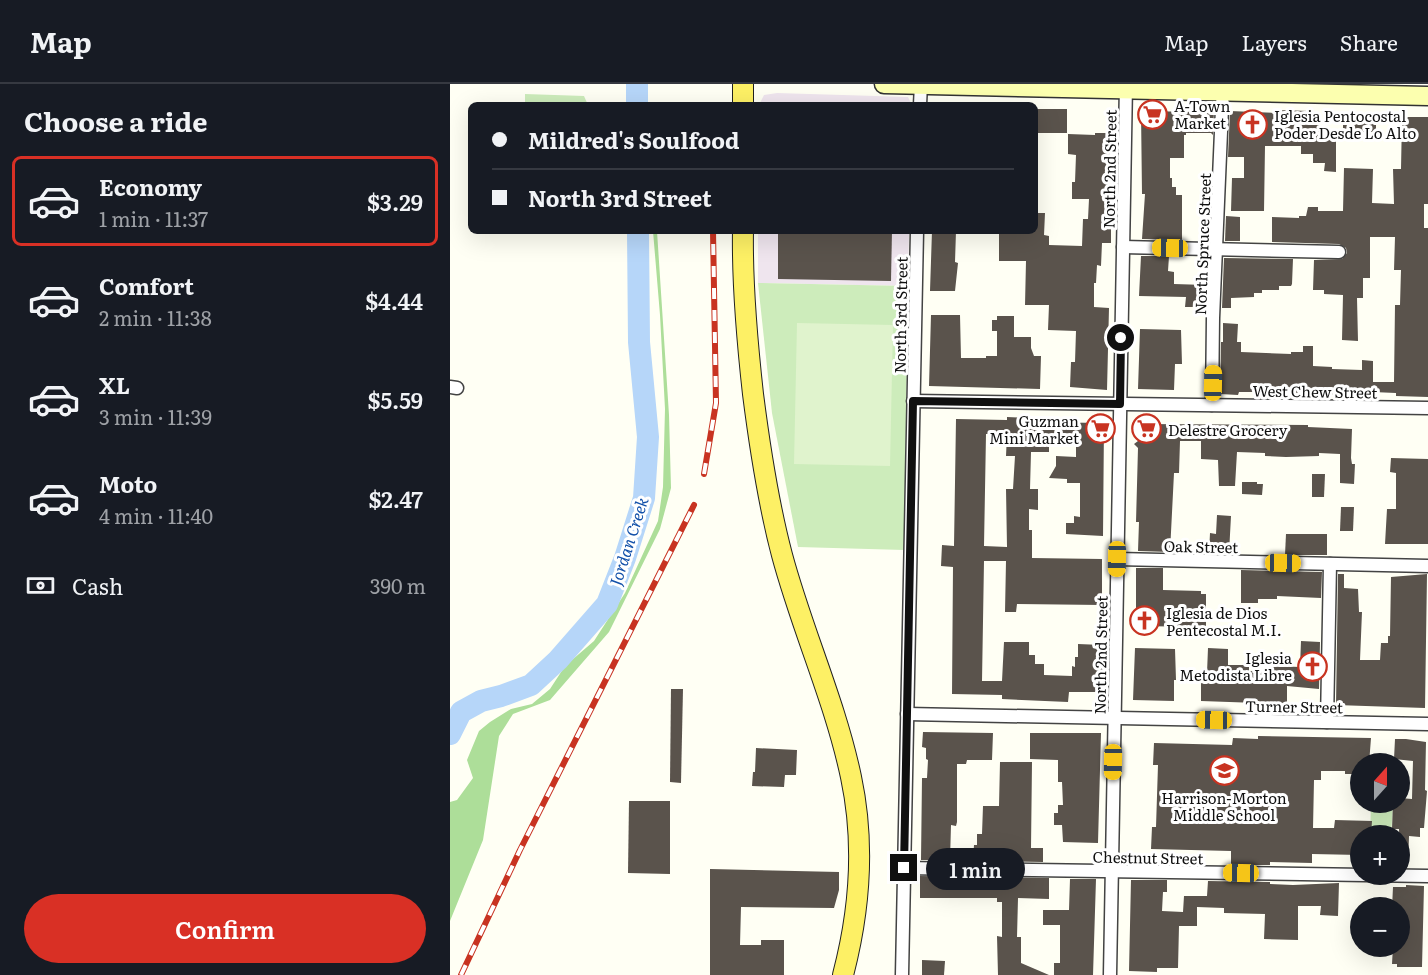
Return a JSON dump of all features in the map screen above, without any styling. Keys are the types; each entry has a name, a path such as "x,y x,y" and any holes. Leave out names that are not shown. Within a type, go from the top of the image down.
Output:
{"main road":[{"path":"743,84 743,102"},
{"path":"743,234 742,276 760,454 782,555 841,737 851,777 857,817 858,892 854,926 843,975"}],"street":[{"path":"884,84 1317,88 1428,96"},
{"path":"920,102 921,84"},
{"name":"North 2nd Street","path":"1110,975 1126,86"},
{"name":"North Spruce Street","path":"1212,405 1213,318 1223,87"},
{"name":"North 3rd Street","path":"902,975 916,234"},
{"path":"1123,247 1339,252"},
{"name":"West Chew Street","path":"913,401 1428,408"},
{"name":"Oak Street","path":"1117,559 1428,566"},
{"path":"1327,722 1330,564"},
{"name":"Turner Street","path":"907,714 1428,724"},
{"name":"Chestnut Street","path":"904,868 1428,876"}],"shaded area":[{"path":"777,93 908,97 910,102 760,102 764,95"},
{"path":"758,234 909,234 908,286 758,283"}],"green space":[{"path":"525,94 584,96 587,102 525,102"},
{"path":"653,234 657,234 669,415 671,488 660,529 609,632 550,700 513,714 499,736 483,840 450,921 450,802 457,800 473,778 467,760 479,731 511,709 532,704 550,689 565,666 594,641 625,593 658,521 663,487 665,409"},
{"path":"758,283 908,286 904,550 798,547 772,413"},
{"path":"797,323 893,325 890,466 794,464"},
{"path":"1371,813 1393,813 1392,825 1370,825"}],"building":[{"path":"1038,109 1067,109 1067,133 1038,133"},
{"path":"1201,110 1214,110 1213,135 1211,133 1186,133 1184,135 1184,158 1170,158 1172,187 1176,187 1176,195 1182,195 1182,240 1142,239 1145,194 1142,194 1141,111 1201,112"},
{"path":"1275,110 1310,111 1311,125 1324,125 1324,130 1336,130 1336,172 1324,171 1325,163 1313,163 1313,154 1301,154 1301,146 1265,146 1264,211 1231,211 1232,178 1244,178 1244,157 1228,157 1230,111 1275,113"},
{"path":"1343,112 1363,113 1363,117 1376,118 1376,132 1343,131"},
{"path":"1428,117 1428,204 1424,204 1424,228 1428,228 1428,397 1396,396 1396,393 1373,392 1372,396 1260,392 1239,392 1238,395 1220,394 1223,323 1238,324 1237,342 1241,342 1241,352 1291,354 1291,352 1303,352 1303,346 1313,346 1313,366 1362,370 1362,360 1373,361 1373,382 1394,382 1395,305 1400,305 1401,270 1394,270 1395,237 1370,237 1370,278 1363,278 1363,298 1357,298 1358,341 1342,340 1343,295 1324,294 1324,290 1313,290 1314,260 1342,259 1347,253 1346,248 1339,244 1272,242 1272,217 1299,218 1299,216 1306,216 1308,207 1318,207 1318,211 1343,211 1344,168 1373,169 1372,203 1394,204 1393,169 1401,169 1402,118"},
{"path":"1095,133 1110,133 1108,228 1111,228 1111,243 1102,243 1101,266 1097,265 1096,283 1094,283 1094,307 1109,308 1107,390 1070,387 1071,362 1075,362 1076,331 1048,330 1049,305 1025,305 1026,261 999,261 999,234 1038,234 1038,213 1045,213 1044,235 1049,236 1049,245 1082,246 1083,219 1088,219 1089,199 1072,199 1076,155 1068,154 1068,134 1095,135"},
{"path":"1226,216 1240,217 1240,241 1225,241"},
{"path":"778,234 892,234 891,281 778,279"},
{"path":"932,234 956,234 955,262 958,263 955,291 930,291"},
{"path":"1141,256 1169,256 1168,271 1174,272 1174,284 1206,285 1205,307 1185,307 1186,297 1139,296"},
{"path":"1224,258 1293,259 1292,284 1291,286 1279,286 1279,290 1262,290 1262,293 1254,293 1254,297 1231,298 1231,308 1222,308"},
{"path":"931,315 960,315 961,358 997,356 997,331 992,331 992,320 997,320 997,316 1014,316 1014,337 1031,337 1034,356 1041,356 1040,389 929,386"},
{"path":"1140,329 1181,330 1182,364 1175,364 1174,390 1138,389"},
{"path":"1007,417 1028,418 1030,422 1104,423 1103,536 1066,534 1066,523 1074,523 1074,516 1080,517 1080,483 1067,483 1067,479 1049,478 1056,466 1056,456 1076,457 1076,437 1071,437 1071,435 1049,435 1049,452 1031,452 1030,489 1038,489 1038,510 1029,509 1032,558 1102,559 1102,605 1017,604 1016,612 1005,612 1006,561 984,561 982,681 1002,681 1004,642 1029,642 1029,655 1035,655 1035,664 1044,664 1044,675 1072,676 1072,666 1075,667 1075,657 1078,657 1078,644 1102,645 1103,692 1069,692 1068,702 1002,699 1002,695 952,694 953,567 941,566 942,545 954,546 956,419 1007,420","holes":["986,434 1007,434 1006,456 1015,456 1013,489 1006,489 1007,547 984,546"]},
{"path":"1139,424 1308,425 1308,427 1352,429 1351,458 1352,464 1355,464 1354,484 1340,483 1340,454 1319,453 1319,456 1286,457 1265,456 1265,453 1237,452 1235,486 1219,486 1218,460 1201,459 1201,441 1180,441 1179,473 1174,473 1170,552 1138,551 1139,522 1136,522 1138,448 1134,444 1138,441"},
{"path":"1391,458 1428,459 1428,544 1385,544 1387,509 1396,509 1396,473 1390,472"},
{"path":"1312,474 1325,474 1324,497 1312,497"},
{"path":"1242,482 1263,484 1262,495 1242,494"},
{"path":"1341,507 1354,507 1353,531 1340,531"},
{"path":"1217,515 1231,516 1229,553 1209,553 1210,533 1216,534"},
{"path":"1286,534 1327,534 1327,555 1285,555"},
{"path":"1136,568 1163,568 1163,590 1201,591 1201,594 1206,594 1206,627 1136,626"},
{"path":"1241,570 1322,572 1321,598 1277,596 1277,599 1258,599 1258,603 1241,603"},
{"path":"1338,574 1344,574 1344,588 1358,589 1359,612 1362,612 1360,660 1380,660 1381,643 1388,643 1388,636 1390,636 1391,577 1427,574 1425,708 1336,705"},
{"path":"1301,641 1320,642 1319,689 1287,686 1287,704 1201,701 1201,673 1207,673 1208,648 1228,649 1228,665 1249,665 1249,671 1273,672 1273,666 1300,667"},
{"path":"1135,648 1175,649 1174,701 1133,700"},
{"path":"671,689 683,689 681,783 670,782"},
{"path":"923,732 993,733 992,760 967,760 966,764 957,764 957,822 956,826 951,825 950,860 921,860 922,778 927,778 928,760 926,759 926,748 922,747"},
{"path":"1030,733 1101,733 1098,843 1063,842 1062,825 1054,825 1054,813 1058,813 1058,805 1063,805 1062,782 1058,782 1058,760 1030,759"},
{"name":"Harrison-Morton Middle School","path":"1258,736 1371,738 1370,753 1350,753 1350,774 1345,774 1345,771 1321,771 1321,780 1314,780 1313,828 1334,828 1335,820 1372,821 1372,825 1350,825 1350,855 1312,854 1312,863 1270,862 1270,865 1231,865 1231,851 1151,849 1152,827 1156,827 1158,765 1153,765 1154,743 1232,745 1233,738 1258,739"},
{"path":"1395,739 1426,742 1425,790 1427,791 1424,828 1420,828 1420,837 1410,836 1410,825 1392,825 1393,813 1410,813 1410,799 1412,799 1413,761 1410,761 1410,753 1394,753"},
{"path":"756,748 797,750 796,775 785,775 784,787 752,786"},
{"path":"1000,762 1032,762 1031,848 1043,848 1043,862 973,861 977,834 982,834 983,806 999,806"},
{"path":"629,801 670,801 670,874 628,873"},
{"path":"710,869 839,872 839,890 834,908 741,907 740,945 761,945 761,940 784,940 784,975 710,975"},
{"path":"920,876 1049,878 1049,899 1018,898 1017,937 1021,937 1021,963 1049,975 998,975 997,936 1002,937 1002,902 997,902 997,898 920,898"},
{"path":"1070,879 1096,879 1093,975 1054,975 1054,963 1060,963 1060,925 1043,925 1043,910 1069,910"},
{"path":"1131,880 1167,880 1167,892 1163,892 1162,911 1183,912 1184,896 1207,896 1208,881 1270,882 1270,884 1293,885 1339,883 1338,916 1320,915 1321,906 1298,906 1298,940 1264,939 1265,914 1224,913 1224,908 1197,907 1197,926 1179,926 1178,968 1157,968 1157,972 1129,971"},
{"path":"1406,885 1424,886 1422,967 1397,967 1397,964 1392,964 1392,957 1410,957 1410,897 1393,897 1393,887 1406,887"},
{"path":"922,960 945,961 944,975 922,975"}],"waterway":[{"name":"Jordan Creek","path":"637,84 637,102"},
{"name":"Jordan Creek","path":"450,734 461,712 481,701 531,685 558,660 607,604 625,558 644,498 648,437 639,342 638,234"}],"railway":[{"path":"704,474 716,403 713,234"},
{"path":"461,975 520,850 694,505"}],"place":[{"name":"A-Town Market","path":"1153,114"},
{"name":"Iglesia Pentocostal Poder Desde Lo Alto","path":"1253,124"},
{"name":"Guzman Mini Market","path":"1100,429"},
{"name":"Delestre Grocery","path":"1147,429"},
{"name":"Iglesia de Dios Pentecostal M.I.","path":"1145,621"},
{"name":"Iglesia Metodista Libre","path":"1313,666"},
{"name":"Harrison-Morton Middle School","path":"1224,770"}],"route":[{"path":"904,868 913,401 1120,404 1121,338"}]}
